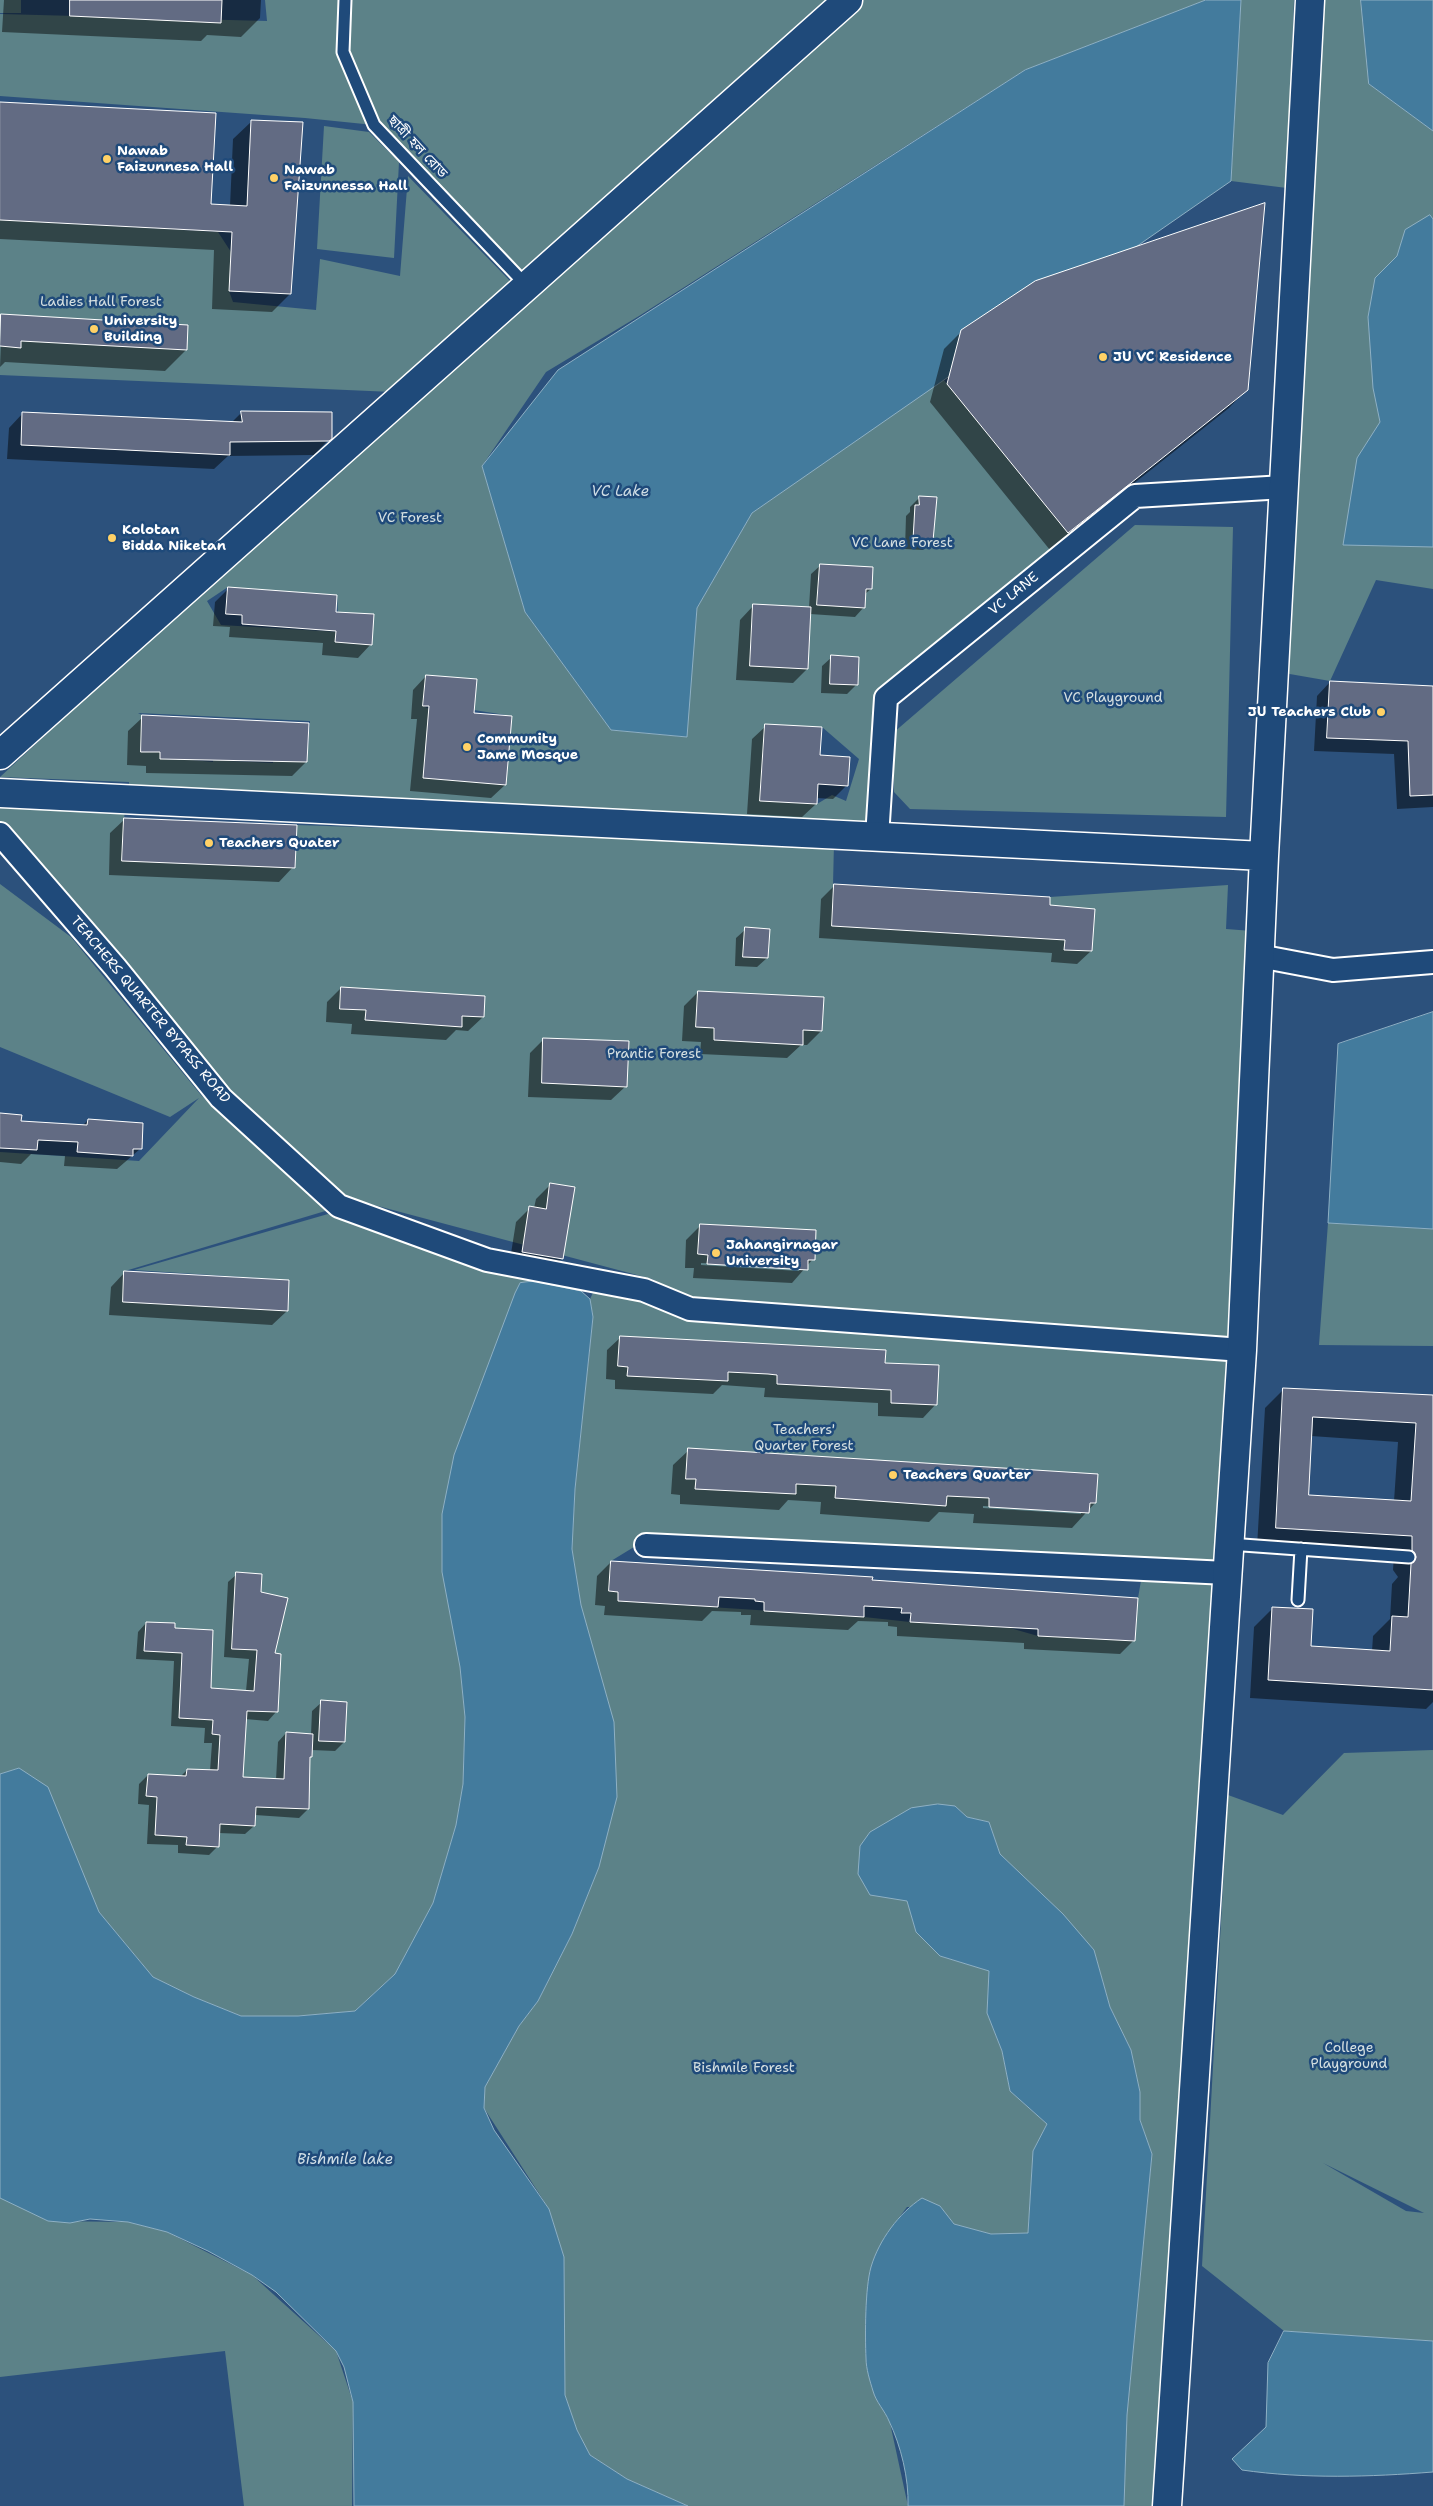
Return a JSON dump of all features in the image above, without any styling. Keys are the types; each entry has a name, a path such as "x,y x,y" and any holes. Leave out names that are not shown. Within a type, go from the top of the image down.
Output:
{"street":[{"path":"0,755 848,0"},
{"path":"1167,2506 1242,1350 1264,856 1310,0"},
{"name":"VC LANE","path":"876,837 886,698 1135,496 1284,487"},
{"path":"0,793 1264,856"},
{"name":"TEACHERS QUARTER BYPASS ROAD","path":"0,834 115,967 221,1098 339,1206 487,1260 644,1290 690,1309 1242,1350"},
{"path":"1259,956 1333,970 1433,962"},
{"path":"646,1544 1227,1573"}],"lane":[{"name":"ছাত্রী হল রোড","path":"345,0 343,52 374,125 527,286"},
{"path":"1229,1544 1408,1557"},
{"path":"1298,1600 1301,1549"}],"green space":[{"path":"0,0 21,0 21,13 0,13"},
{"path":"265,0 340,0 343,52 345,0 848,0 527,286 374,125 305,118 0,96 0,14 267,21"},
{"path":"862,0 1206,0 1025,70 639,316 546,372 482,466 525,612 611,730 686,737 697,608 752,513 943,379 1077,543 886,698 877,827 129,792 129,782 0,777 155,634","holes":["228,587 337,595 339,632 221,625 207,601","753,604 811,607 808,669 750,666","831,655 859,657 858,685 830,684","426,675 477,679 474,710 512,716 506,785 423,778 429,709 423,706","138,713 310,721 307,762 287,761 274,751 273,763 229,761 229,747 214,747 213,762 192,760 191,757 176,760 160,759 160,752 141,751 142,715","765,725 822,727 859,759 846,801 832,795 817,804 760,801"]},
{"path":"1241,0 1294,0 1287,188 1231,181"},
{"path":"1311,0 1361,0 1369,84 1433,131 1433,589 1376,580 1330,681 1284,673"},
{"path":"324,126 369,132 399,162 394,258 317,249"},
{"name":"Ladies Hall Forest","path":"408,176 512,283 393,392 0,375 0,220 218,232 231,252 229,291 233,302 316,310 320,259 400,276"},
{"name":"VC Playground","path":"1135,525 1233,527 1226,817 910,809 894,792 893,733"},
{"name":"Prantic Forest","path":"0,799 125,804 122,860 295,868 297,825 834,843 832,926 1047,939 1050,897 1228,885 1226,929 1252,931 1238,1342 714,1313 652,1279 344,1197 227,1087 98,933 0,828"},
{"path":"0,884 71,937 201,1095 332,1209 125,1271 123,1302 288,1311 289,1280 134,1270 328,1214 534,1281 520,1283 460,1667 465,1717 463,1784 456,1825 433,1903 395,1974 355,2011 298,2016 241,2016 194,1997 153,1977 99,1912 79,1867 19,1768 0,1774 0,1152 139,1161 199,1098 170,1117 0,1047"},
{"path":"1328,1223 1433,1229 1433,1346 1319,1345"},
{"name":"Bishmile Forest","path":"598,1282 689,1310 707,1323 1239,1353 1223,1568 647,1539 611,1561 609,1591 618,1592 618,1601 1010,1628 1038,1636 1135,1641 1138,1598 1142,1575 1227,1573 1167,2506 1124,2506 1127,2415 1152,2154 1140,2120 1140,2092 1131,2050 1110,2007 1094,1950 1000,1854 989,1822 967,1817 955,1806 907,1900 916,1932 940,1956 990,1971 987,2013 1002,2051 1010,2091 1047,2124 1033,2151 1028,2233 991,2234 954,2224 940,2206 907,2207 886,2235 871,2267 890,2423 908,2506 688,2506 627,2479 590,2455 577,2430 565,2395 564,2257 549,2209 484,2108 485,2087 519,2026 538,2001 572,1934 599,1867 581,1605 572,1549 575,1489 593,1317 590,1299"},
{"name":"College Playground","path":"1433,1750 1433,2341 1284,2331 1202,2266 1228,1795 1283,1815 1344,1753","holes":["1323,2163 1424,2213 1406,2211"]},
{"path":"0,2197 48,2221 128,2222 167,2232 252,2275 336,2351 353,2402 352,2506 244,2506 225,2351 0,2377"}],"water":[{"name":"VC Lake","path":"1206,0 1241,0 1231,181 752,513 697,608 687,737 611,730 525,612 482,466 558,370 1025,70"},
{"path":"1361,0 1433,0 1433,131 1369,84"},
{"path":"1430,215 1433,219 1433,547 1343,545 1357,458 1380,422 1373,388 1368,317 1375,278 1397,256 1405,230"},
{"path":"1433,1012 1433,1229 1328,1223 1338,1044"},
{"name":"Bishmile lake","path":"534,1281 581,1291 590,1299 593,1317 575,1489 572,1549 581,1605 614,1722 617,1797 599,1867 572,1934 538,2001 519,2026 485,2087 484,2108 494,2130 549,2209 564,2257 565,2395 577,2430 590,2455 627,2479 688,2506 354,2506 353,2402 344,2367 336,2351 276,2292 252,2275 208,2251 167,2232 128,2222 90,2219 70,2223 48,2221 0,2198 0,1774 19,1768 48,1787 99,1912 153,1977 194,1997 241,2016 298,2016 355,2011 395,1974 433,1903 456,1825 463,1784 465,1717 460,1667 442,1572 442,1514 454,1455 515,1293 520,1283"},
{"path":"938,1804 955,1806 967,1817 989,1822 1000,1854 1063,1914 1094,1950 1110,2007 1131,2050 1140,2092 1140,2120 1152,2154 1127,2415 1124,2506 908,2506 906,2474 901,2452 889,2421 874,2395 869,2379 866,2362 866,2337 869,2276 879,2247 891,2228 905,2211 922,2198 940,2206 954,2224 991,2234 1028,2233 1033,2151 1047,2124 1010,2091 1002,2051 987,2013 989,1971 940,1956 916,1932 907,1901 870,1895 858,1874 860,1846 870,1832 911,1808"},
{"path":"1284,2331 1433,2341 1433,2472 1313,2476 1242,2470 1232,2459 1266,2427 1268,2363"}],"building":[{"path":"70,0 222,0 221,23 70,16"},
{"name":"Nawab Faizunnesa Hall","path":"0,102 216,113 211,204 247,206 251,120 303,122 291,294 229,291 232,232 0,220"},
{"name":"JU VC Residence","path":"1265,203 1248,390 1068,533 947,384 961,330 1035,281"},
{"name":"University Building","path":"1,314 188,325 187,350 21,341 21,348 0,346"},
{"path":"241,411 332,412 332,439 329,441 230,442 230,455 21,445 22,412 242,422"},
{"path":"919,496 937,497 933,541 913,540 915,505 919,505"},
{"path":"820,564 873,567 872,589 866,589 865,608 817,605"},
{"path":"228,587 337,595 336,612 374,614 372,645 335,642 336,631 242,624 242,615 226,614"},
{"path":"753,604 811,607 808,669 750,666"},
{"path":"831,655 859,657 858,685 830,684"},
{"name":"Community Jame Mosque","path":"426,675 477,679 474,713 512,716 506,785 423,778 429,706 423,706"},
{"name":"JU Teachers Club","path":"1330,681 1433,686 1433,795 1410,796 1408,741 1327,738"},
{"path":"142,715 309,723 307,762 160,759 160,752 141,752"},
{"path":"765,724 822,727 820,755 850,757 848,786 818,784 817,804 760,801"},
{"name":"Teachers Quater","path":"124,818 297,825 295,868 122,861"},
{"path":"834,884 1050,897 1050,905 1095,909 1092,951 1064,950 1065,940 832,926"},
{"path":"745,927 770,929 768,958 743,957"},
{"path":"341,987 485,996 484,1017 462,1016 462,1027 365,1020 366,1010 340,1009"},
{"path":"698,991 824,997 822,1031 803,1030 803,1045 714,1040 714,1028 696,1027"},
{"path":"543,1038 629,1041 627,1087 542,1083"},
{"path":"0,1113 22,1115 21,1121 87,1125 88,1119 143,1123 142,1149 133,1149 133,1156 77,1152 78,1142 38,1140 37,1150 0,1148"},
{"path":"550,1183 575,1187 563,1259 522,1252 529,1206 546,1209"},
{"path":"700,1224 816,1230 815,1260 808,1260 808,1270 707,1264 708,1255 698,1254"},
{"path":"124,1271 289,1280 288,1311 123,1302"},
{"path":"620,1336 886,1350 885,1363 939,1365 937,1405 891,1403 891,1390 777,1384 777,1375 768,1374 728,1372 728,1381 627,1376 628,1367 618,1366"},
{"path":"1283,1388 1433,1395 1433,1690 1268,1680 1272,1607 1313,1609 1311,1646 1390,1651 1392,1616 1408,1617 1411,1564 1416,1557 1412,1550 1412,1536 1276,1528","holes":["1313,1417 1416,1423 1411,1501 1309,1495"]},
{"path":"688,1448 1098,1474 1096,1503 1090,1503 1089,1513 989,1507 989,1498 947,1496 946,1506 835,1498 836,1486 796,1484 796,1494 695,1489 696,1479 686,1479"},
{"path":"611,1561 873,1577 872,1580 1138,1598 1135,1641 1038,1636 1038,1629 910,1622 911,1613 901,1613 902,1608 864,1606 864,1617 764,1611 764,1602 755,1601 755,1599 719,1597 718,1607 618,1601 618,1592 609,1591"},
{"path":"236,1572 262,1574 261,1592 288,1598 275,1653 281,1654 278,1712 247,1711 243,1777 284,1779 286,1732 313,1734 312,1757 310,1757 309,1809 256,1807 255,1826 220,1824 219,1847 186,1845 187,1837 155,1835 157,1797 146,1796 148,1774 186,1776 187,1769 218,1770 220,1735 212,1734 213,1720 179,1718 182,1653 144,1651 146,1622 175,1623 175,1628 213,1630 211,1688 254,1691 257,1650 232,1649"},
{"path":"321,1700 347,1702 345,1742 319,1741"}],"place":[{"name":"Nawab Faizunnesa Hall","path":"107,159"},
{"name":"Nawab Faizunnessa Hall","path":"274,178"},
{"name":"University Building","path":"94,329"},
{"name":"JU VC Residence","path":"1103,357"},
{"name":"Kolotan Bidda Niketan","path":"112,538"},
{"name":"JU Teachers Club","path":"1381,712"},
{"name":"Community Jame Mosque","path":"467,747"},
{"name":"Teachers Quater","path":"209,843"},
{"name":"Jahangirnagar University","path":"716,1253"},
{"name":"Teachers Quarter","path":"893,1475"}],"park label":[{"name":"VC Forest","path":"410,518"},
{"name":"VC Lane Forest","path":"902,543"},
{"name":"Teachers' Quarter Forest","path":"804,1438"}]}
